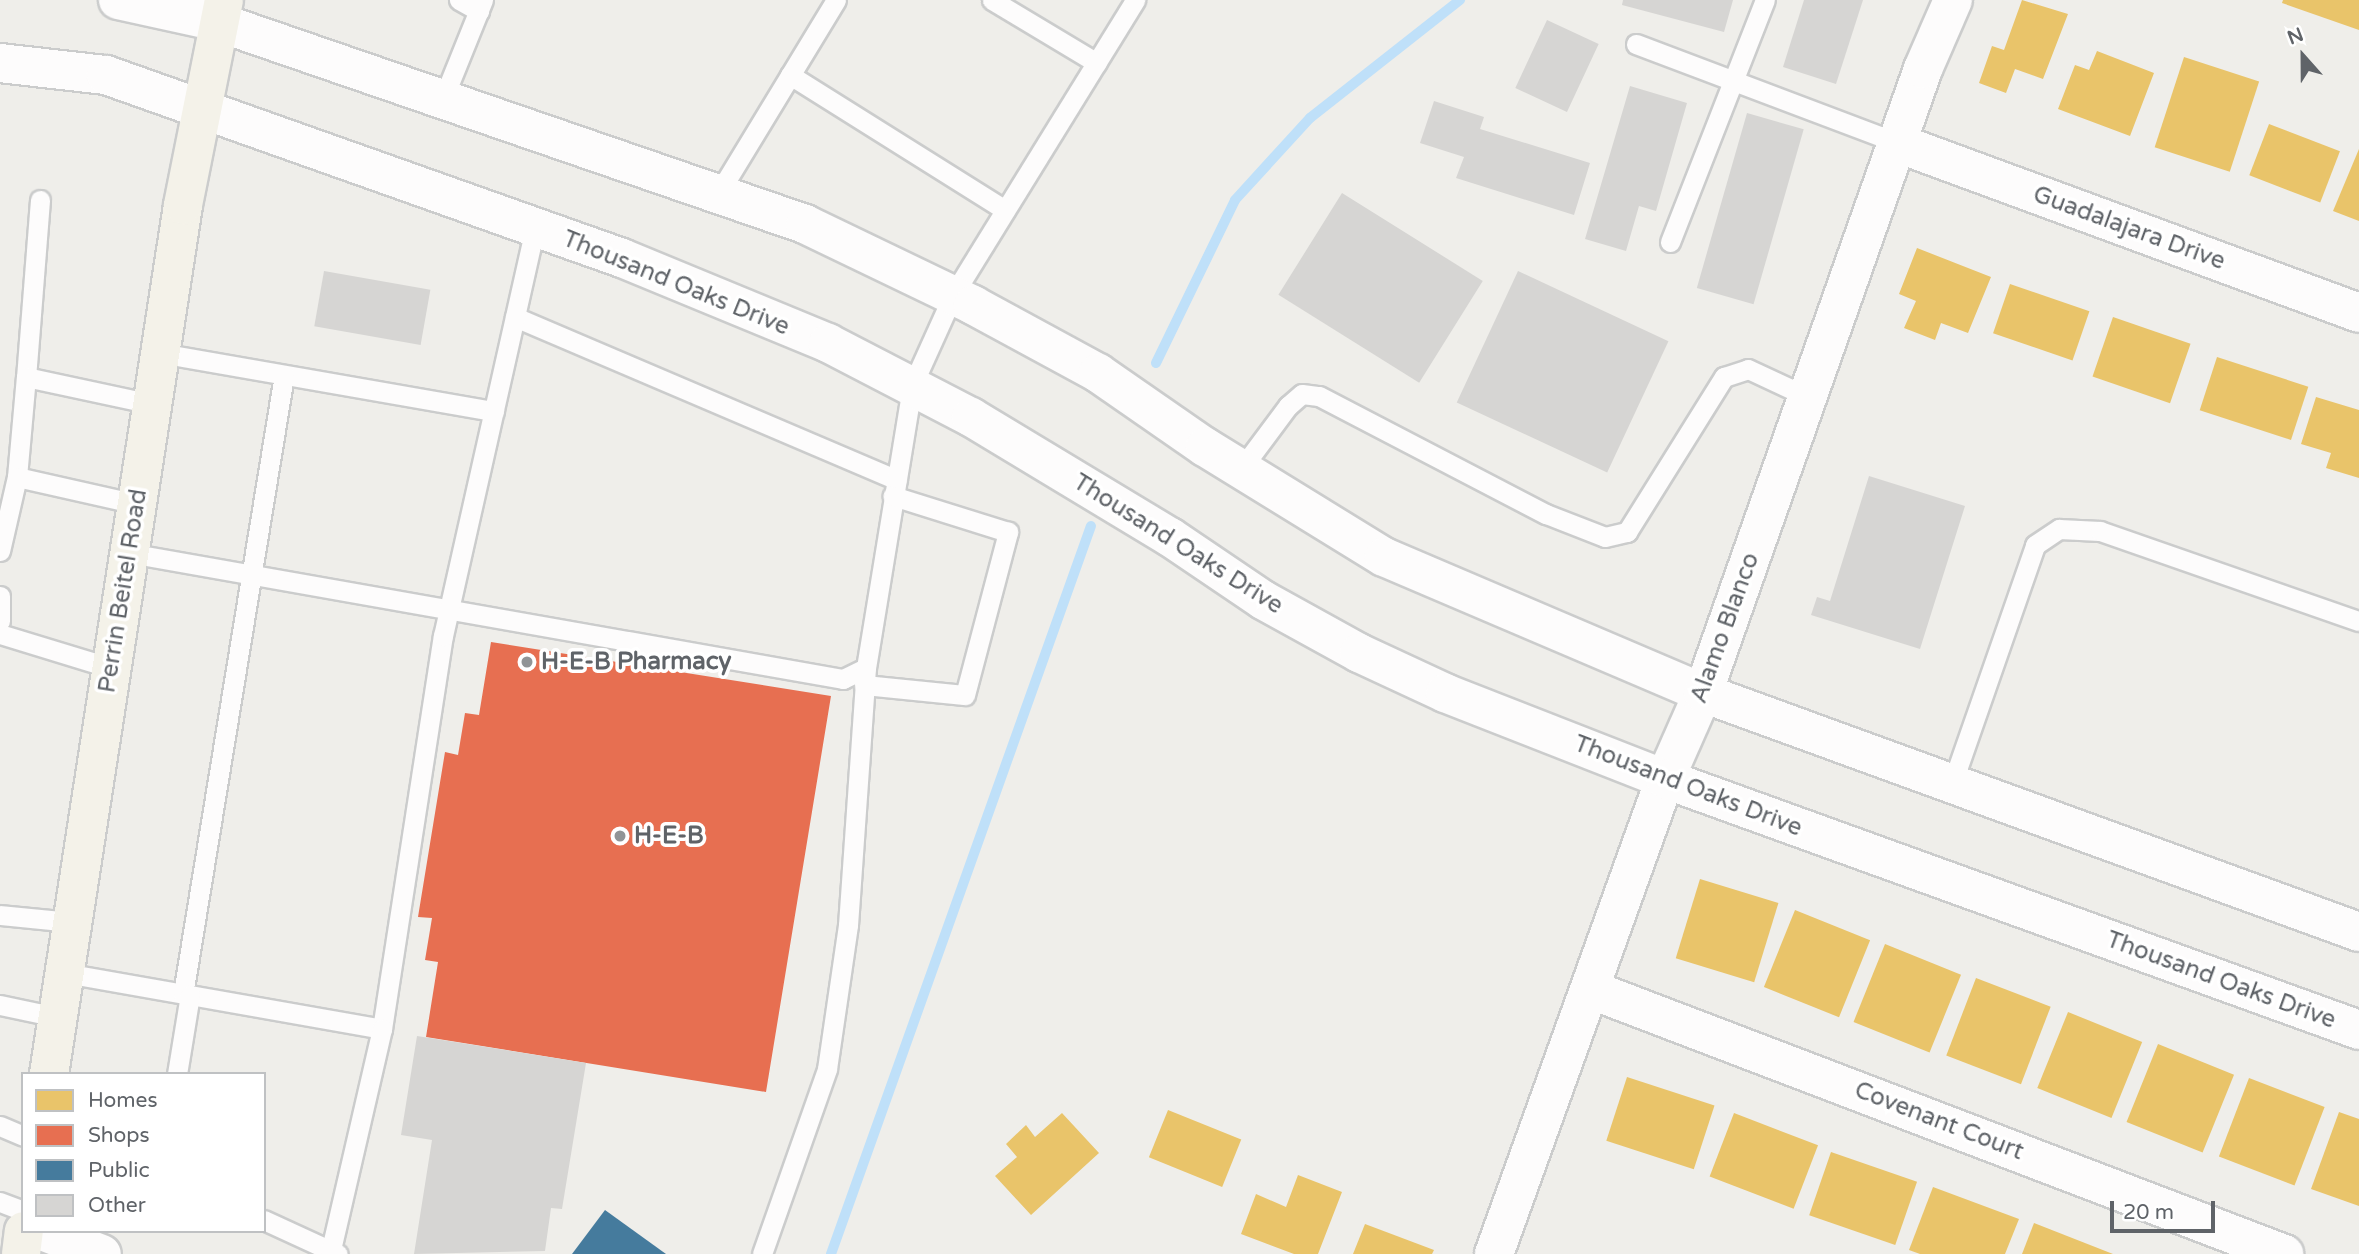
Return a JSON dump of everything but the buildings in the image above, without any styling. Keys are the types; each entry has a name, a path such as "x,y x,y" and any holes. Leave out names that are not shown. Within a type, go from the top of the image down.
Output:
{"main road":[{"path":"118,0 221,11 443,99 805,225 953,295 1098,373 1241,469 1384,556 1703,692 2359,932"},
{"name":"Alamo Blanco","path":"1494,1254 1592,990 1665,779 1703,692 1900,144 1923,69 1953,0"},
{"name":"Perrin Beitel Road","path":"49,1072 199,108 221,11"},
{"name":"Thousand Oaks Drive","path":"0,63 106,75 535,227 828,343 983,424 1170,537 1263,600 1359,653 1445,693 1665,779 2359,1030"},
{"name":"Guadalajara Drive","path":"1900,144 2359,313"},
{"name":"Covenant Court","path":"1592,990 2284,1254"},
{"path":"21,1254 24,1233"},
{"path":"47,1233 102,1254"}],"lane":[{"path":"443,99 481,5 459,0"},
{"path":"718,194 836,0"},
{"path":"992,0 1097,63"},
{"path":"762,1254 827,1069 848,925 865,676 912,386 953,295 1135,0"},
{"path":"1670,242 1765,0"},
{"path":"1636,44 1900,144"},
{"path":"790,75 1005,210"},
{"path":"0,551 17,477 40,200"},
{"path":"266,1221 333,1252 382,1029 450,608 535,227"},
{"path":"129,553 843,680 865,676 965,695 1008,531 895,488 515,317"},
{"path":"160,353 494,411"},
{"path":"1241,469 1288,406 1301,394 1319,396 1546,514 1605,537 1627,532 1724,377 1748,369 1808,397"},
{"path":"177,1072 187,994 284,375"},
{"path":"26,377 152,404"},
{"path":"17,477 136,504"},
{"path":"1952,783 2035,545 2059,529 2100,531 2359,621"},
{"path":"0,596 0,621"},
{"path":"0,634 111,668"},
{"path":"0,915 72,922"},
{"path":"65,973 382,1029"},
{"path":"0,1005 57,1017"},
{"path":"0,1126 21,1135"},
{"path":"0,1202 21,1210"}],"waterway":[{"path":"1156,363 1235,200 1310,118 1460,0"},
{"path":"831,1254 1091,526"}],"place":[{"name":"H-E-B Pharmacy","path":"527,662"},
{"name":"H-E-B","path":"620,836"}]}
